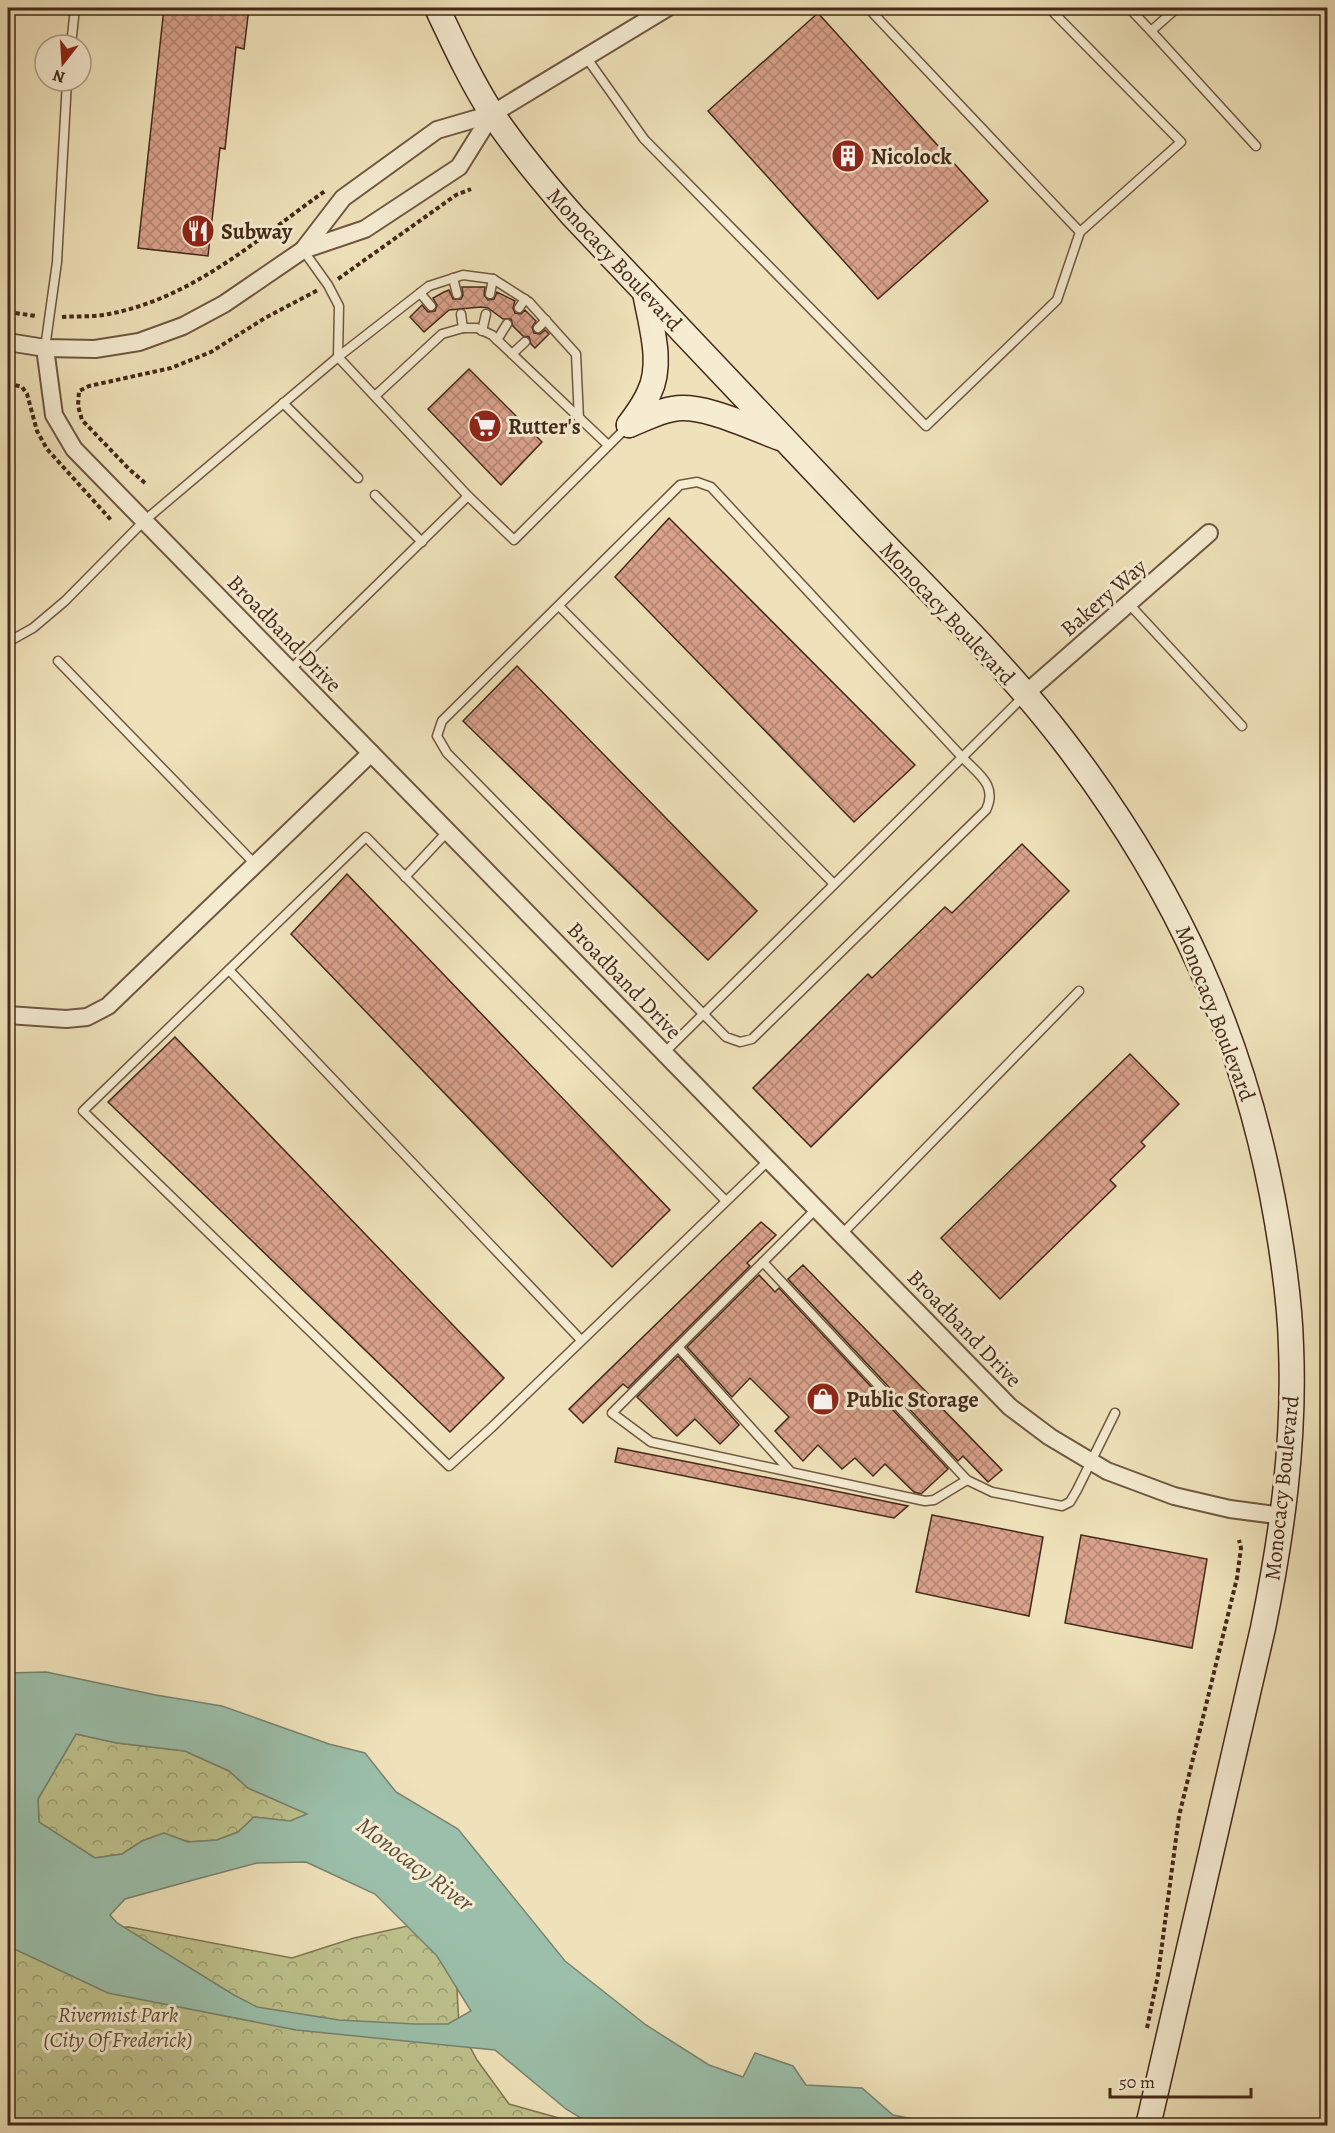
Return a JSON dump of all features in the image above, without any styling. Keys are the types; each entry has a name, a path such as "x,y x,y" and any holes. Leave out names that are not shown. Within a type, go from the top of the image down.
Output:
{"main road":[{"name":"Monocacy Boulevard","path":"437,8 492,114 529,165 567,209 1025,694 1061,737 1134,841 1178,916 1232,1044 1253,1109 1275,1213 1290,1325 1291,1394 1283,1516 1263,1628 1162,2010 1148,2126"},
{"path":"629,425 650,393 655,374 656,361 645,292"},
{"path":"629,425 671,409 688,407 709,412 785,440"}],"street":[{"path":"303,250 343,198 436,131 492,114 667,8"},
{"path":"8,342 45,348 95,350 139,342 183,326 224,304 303,250 366,229 459,167 492,114"},
{"name":"Broadband Drive","path":"45,348 54,415 74,449 1010,1407 1050,1437 1107,1471 1174,1496 1230,1509 1283,1516"},
{"name":"Bakery Way","path":"1025,694 1209,533"},
{"path":"8,1015 66,1019 87,1017 108,1006 371,753"}],"lane":[{"path":"72,33 75,8"},
{"path":"868,8 1080,232"},
{"path":"586,57 644,140 926,426 1057,300 1080,232 1181,142 1049,8"},
{"path":"1129,8 1256,146"},
{"path":"1151,31 1177,8"},
{"path":"45,348 57,262 66,93"},
{"path":"303,250 328,285 339,306 338,357 468,496 514,540 629,425"},
{"path":"8,642 33,628 65,601 144,521 338,357 429,286 463,274 493,279 525,299 576,354 579,418"},
{"path":"453,278 457,294"},
{"path":"490,294 493,279"},
{"path":"420,293 431,306"},
{"path":"519,308 525,299"},
{"path":"461,314 463,328"},
{"path":"482,331 486,314"},
{"path":"538,328 546,320"},
{"path":"442,321 448,332"},
{"path":"497,340 507,324"},
{"path":"375,396 442,334 463,328 477,328 492,335 608,445"},
{"path":"512,354 525,342"},
{"path":"284,403 358,478"},
{"path":"697,482 711,487 962,757 989,786 991,800 986,810 752,1039 740,1042 726,1037 447,753 437,736 442,721 680,485 697,482"},
{"path":"375,495 422,542"},
{"path":"290,670 468,496"},
{"path":"1129,604 1242,726"},
{"path":"559,606 834,884"},
{"path":"58,662 255,864"},
{"path":"665,1052 1025,694"},
{"path":"405,877 448,831"},
{"path":"726,1201 366,837 83,1111 449,1466 769,1160"},
{"path":"229,970 581,1340"},
{"path":"842,1234 1079,991"},
{"path":"817,1208 612,1413 651,1442 925,1501 934,1500 967,1480"},
{"path":"763,1262 967,1480 992,1492 1062,1506 1070,1502 1092,1463 1115,1413"},
{"path":"678,1347 791,1472"}],"path":[{"path":"8,312 48,318 103,315 174,293 218,269 331,188"},
{"path":"145,483 82,420 78,406 79,391 89,386 171,368 211,352 265,318 349,273 456,195 471,189"},
{"path":"1162,2010 1158,1975 1163,1922 1179,1816 1237,1578 1241,1548 1239,1540"}],"green space":[{"path":"76,1734 117,1743 185,1751 229,1771 248,1788 308,1814 290,1821 254,1817 238,1832 217,1840 188,1842 164,1833 142,1841 122,1854 95,1858 39,1823 38,1799"},
{"name":"Rivermist Park (City Of Frederick)","path":"421,1923 456,1970 459,2026 477,2060 509,2104 584,2125 8,2125 8,1932 129,1927 292,1958 354,1938"}],"water":[{"name":"Monocacy River","path":"46,1672 222,1706 329,1744 365,1753 396,1792 458,1829 565,1961 646,2025 709,2065 743,2077 755,2053 793,2066 806,2085 862,2088 893,2115 944,2125 592,2125 566,2109 495,2050 296,2030 108,1993 8,1946 8,1673","holes":["76,1734 117,1743 185,1751 229,1771 248,1788 307,1814 290,1821 254,1817 238,1832 217,1840 188,1842 164,1833 142,1841 122,1854 95,1858 39,1822 38,1799","306,1862 375,1894 437,1956 471,2011 448,2024 415,2024 339,2020 257,2007 117,1923 110,1915 125,1899 197,1879 257,1863"]}],"building":[{"path":"164,8 249,8 244,49 236,47 225,149 220,148 208,256 138,248"},
{"name":"Nicolock","path":"818,13 988,201 878,299 708,111"},
{"name":"Rutter's","path":"462,287 485,287 484,295 488,300 494,299 497,292 515,301 513,308 515,313 521,314 525,310 536,321 532,327 534,333 540,334 545,330 549,334 535,348 529,337 523,336 513,326 511,319 503,319 488,308 481,307 449,310 424,332 410,317 422,305 428,312 435,311 437,305 433,298 449,290 453,299 461,299"},
{"name":"Rutter's","path":"469,369 542,442 501,485 428,409"},
{"path":"669,518 915,765 854,822 615,577"},
{"path":"517,666 757,911 708,960 463,721"},
{"path":"1022,844 1069,891 811,1147 753,1088 868,974 872,978 945,907 952,913"},
{"path":"347,874 670,1210 612,1267 291,934"},
{"path":"175,1037 504,1378 450,1432 108,1102"},
{"path":"1130,1054 1179,1104 1141,1142 1145,1146 1110,1180 1116,1186 1000,1299 941,1238"},
{"path":"761,1222 776,1235 747,1263 750,1266 628,1388 623,1384 583,1423 569,1409"},
{"path":"803,1265 1002,1470 988,1482 963,1456 958,1461 788,1279"},
{"path":"759,1275 775,1292 779,1288 948,1469 921,1494 914,1492 885,1464 873,1476 855,1458 842,1469 818,1445 803,1461 775,1431 789,1417 750,1378 732,1397 687,1347"},
{"path":"678,1356 739,1425 720,1444 695,1419 677,1436 637,1397"},
{"path":"618,1448 908,1506 894,1518 615,1462"},
{"path":"932,1515 1043,1537 1029,1616 916,1592"},
{"path":"1081,1535 1207,1559 1192,1648 1065,1623"}],"place":[{"name":"Nicolock","path":"848,156"},
{"name":"Subway","path":"198,231"},
{"name":"Rutter's","path":"485,426"},
{"name":"Public Storage","path":"823,1399"}]}
